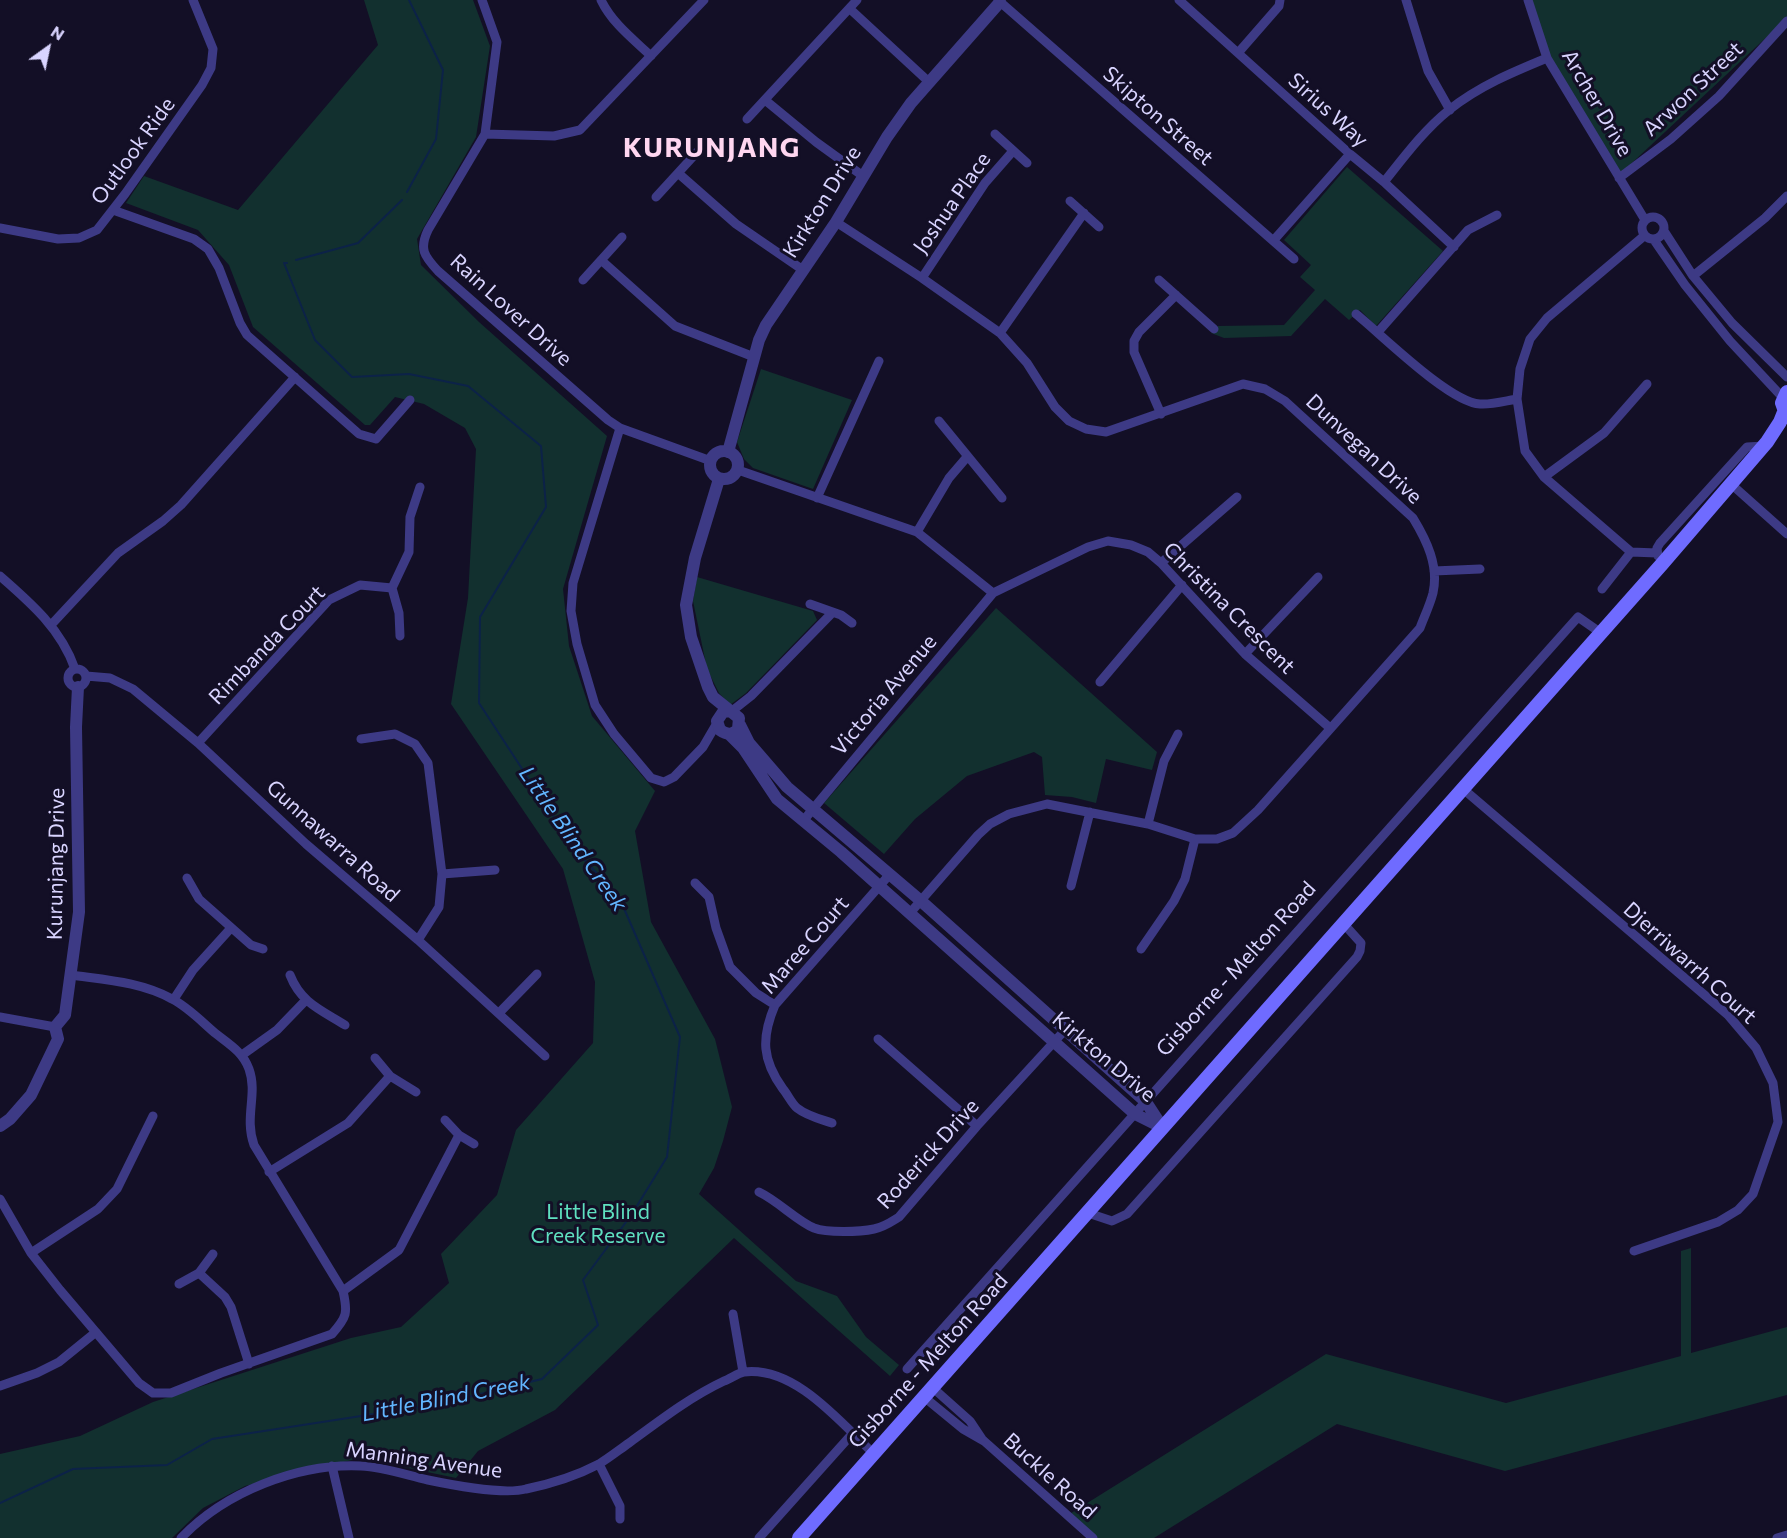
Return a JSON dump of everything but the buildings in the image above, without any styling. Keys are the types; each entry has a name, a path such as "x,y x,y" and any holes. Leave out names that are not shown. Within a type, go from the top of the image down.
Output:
{"main road":[{"name":"Gisborne - Melton Road","path":"799,1538 1601,633 1660,558 1766,444 1780,422 1785,405"},
{"name":"Gisborne - Melton Road","path":"1766,444 1787,430"}],"street":[{"name":"Outlook Ride","path":"0,228 58,238 79,238 97,230 202,85 211,68 213,50 193,0"},
{"name":"Rain Lover Drive","path":"482,0 497,42 485,134 428,230 423,240 423,249 429,261 438,271 620,428"},
{"path":"601,0 622,29 651,56"},
{"path":"485,134 554,136 580,130 704,0"},
{"path":"747,119 857,0"},
{"name":"Sirius Way","path":"1179,0 1454,247"},
{"path":"1238,53 1278,6 1280,0"},
{"path":"1406,0 1428,70 1450,110"},
{"name":"Archer Drive","path":"1528,0 1547,58 1645,220"},
{"name":"Kirkton Drive","path":"728,452 754,357 766,325 836,222 887,137 929,82 999,1"},
{"name":"Skipton Street","path":"999,1 1294,259"},
{"path":"850,9 929,82"},
{"name":"Arwon Street","path":"1619,178 1671,139 1711,103 1787,21"},
{"path":"1384,182 1423,134 1450,110 1478,90 1510,73 1547,58"},
{"path":"765,100 816,142 863,176"},
{"name":"Joshua Place","path":"995,134 1027,163"},
{"path":"656,197 700,149"},
{"name":"Joshua Place","path":"922,278 985,183 1013,151"},
{"path":"1273,241 1350,154"},
{"path":"678,173 736,224 803,270"},
{"path":"1694,276 1765,218 1787,196"},
{"path":"1070,201 1099,227"},
{"path":"113,210 194,239 208,249 219,268 247,335 359,434 376,439 410,400"},
{"path":"1000,333 1084,213"},
{"path":"1378,332 1468,230 1497,215"},
{"path":"1644,236 1642,226 1645,220 1652,217 1658,219 1694,276 1732,323 1787,377"},
{"name":"Dunvegan Drive","path":"836,222 922,278 1000,333 1028,363 1055,407 1069,421 1086,429 1106,432 1243,384 1265,389 1285,401 1413,518 1427,541 1434,571 1433,593 1420,628 1258,810 1233,833 1217,839 1196,839 1148,824 1047,804 1010,814 990,824 910,913"},
{"path":"1654,240 1664,231"},
{"path":"1644,236 1654,240 1685,285 1785,405"},
{"path":"1644,236 1561,305 1530,339 1520,369 1517,399 1525,451 1544,477 1631,552 1660,558"},
{"path":"583,280 622,237"},
{"path":"602,260 675,326 754,357"},
{"path":"1159,280 1214,329"},
{"path":"1161,414 1134,352 1134,341 1139,332 1176,295"},
{"path":"1356,314 1457,396 1479,404 1517,399"},
{"path":"817,498 879,362"},
{"path":"51,625 118,553 163,521 181,505 295,377"},
{"path":"1544,477 1604,433 1647,384"},
{"path":"939,421 1002,498"},
{"path":"711,461 620,428 573,583 571,611 577,644 595,705 614,734 651,778 664,782 670,780 703,747 720,715 731,711 751,696 832,613"},
{"name":"Gisborne - Melton Road","path":"1660,558 1660,543 1747,447 1766,444"},
{"path":"728,452 737,459 738,470 730,478 719,479 712,474 711,461 716,454 728,452"},
{"path":"917,532 949,478 967,458"},
{"path":"738,470 917,532 993,593"},
{"path":"719,479 695,558 686,605 697,659 713,697 717,722 720,730 729,734"},
{"path":"1731,484 1787,534"},
{"path":"400,636 399,613 392,588 409,552 410,517 420,487"},
{"path":"1161,563 1237,497"},
{"name":"Christina Crescent","path":"993,593 1088,547 1108,541 1131,544 1148,552 1161,563 1245,654 1330,728"},
{"path":"1602,589 1631,552"},
{"path":"1434,571 1480,569"},
{"path":"0,576 36,607 51,625 71,656 75,669"},
{"path":"1245,654 1318,576"},
{"name":"Rimbanda Court","path":"198,743 329,600 360,585 392,588"},
{"path":"1100,682 1182,585"},
{"name":"Victoria Avenue","path":"802,821 993,593"},
{"path":"810,604 841,615 852,623"},
{"name":"Gisborne - Melton Road","path":"907,1369 1578,617 1601,633"},
{"path":"75,669 81,670 86,676 83,684 78,687 72,686 68,681 70,672 75,669"},
{"name":"Gunnawarra Road","path":"86,676 110,678 133,689 198,743 306,844 418,940 545,1056"},
{"name":"Kurunjang Drive","path":"0,1126 10,1119 31,1095 58,1039 55,1027 65,1015 79,912 76,730 78,687"},
{"path":"703,747 736,731 751,696"},
{"path":"713,697 738,715 740,724"},
{"name":"Kirkton Drive","path":"740,724 749,743 787,787 921,901 1146,1102 1163,1128"},
{"path":"361,739 395,734 415,744 428,763 442,874 440,908 418,940"},
{"name":"Kirkton Drive","path":"729,734 744,748 777,799 1136,1113 1163,1128"},
{"path":"1148,824 1164,761 1178,734"},
{"name":"Djerriwarrh Court","path":"1462,788 1728,1016 1756,1048 1773,1083 1778,1122 1753,1194 1737,1210 1718,1222 1635,1251"},
{"path":"1071,886 1090,812"},
{"path":"1141,949 1174,901 1185,879 1196,839"},
{"path":"442,874 495,870"},
{"name":"Maree Court","path":"832,1123 814,1118 796,1107 771,1072 765,1049 768,1021 775,1005 890,874"},
{"path":"186,878 199,899 251,945 263,949"},
{"path":"695,883 709,897 716,928 730,967 756,993 775,1005"},
{"path":"1088,1213 1112,1221 1127,1214 1357,957 1361,943 1343,923"},
{"path":"174,999 194,970 231,928"},
{"path":"499,1013 537,974"},
{"path":"0,1199 31,1253 139,1383 159,1394 171,1393 332,1334 342,1323 347,1310 343,1292 254,1145 249,1132 249,1113 253,1092 250,1071 242,1055 174,999 138,984 71,975"},
{"path":"290,975 295,988 305,1001 345,1025"},
{"path":"242,1055 277,1030 305,1001"},
{"path":"0,1017 55,1027"},
{"name":"Roderick Drive","path":"759,1192 775,1200 812,1227 823,1230 872,1230 899,1217 977,1126 1065,1030"},
{"path":"878,1039 977,1126"},
{"path":"375,1058 390,1076 416,1092"},
{"path":"269,1172 348,1123 390,1076"},
{"path":"31,1253 98,1209 117,1189 153,1116"},
{"path":"445,1120 459,1136 474,1144"},
{"path":"343,1292 399,1250 459,1136"},
{"path":"179,1284 199,1273 213,1254"},
{"path":"199,1273 225,1297 231,1307 249,1364"},
{"path":"733,1314 744,1372 776,1375 795,1383 874,1454"},
{"path":"0,1386 37,1373 59,1362 96,1332"},
{"name":"Manning Avenue","path":"181,1538 217,1507 253,1489 299,1472 332,1466 364,1466 450,1485 524,1490 599,1464 687,1402 744,1372"},
{"name":"Buckle Road","path":"928,1392 963,1429 984,1441 1093,1538"},
{"name":"Gisborne - Melton Road","path":"759,1538 852,1434"},
{"path":"599,1464 620,1506 620,1519"},
{"path":"332,1466 349,1538"},
{"path":"1777,1538 1787,1535"}],"green space":[{"name":"Little Blind Creek Reserve","path":"364,0 473,0 490,46 476,137 417,239 421,265 479,322 607,436 563,589 569,646 592,716 655,791 635,831 651,922 715,1039 732,1107 714,1168 699,1194 796,1281 837,1296 866,1337 899,1365 890,1376 734,1238 555,1410 478,1451 456,1478 360,1458 245,1486 203,1508 172,1538 0,1538 0,1454 80,1436 153,1402 351,1338 401,1327 449,1283 441,1254 497,1195 516,1130 593,1043 595,982 563,869 451,704 468,598 476,449 465,428 424,404 395,397 370,425 365,425 253,327 229,265 198,230 126,203 144,176 238,210 378,45"},
{"path":"1530,0 1787,0 1787,18 1619,175 1551,59"},
{"path":"1347,167 1443,251 1376,326 1360,310 1349,320 1325,299 1291,336 1224,338 1211,333 1218,326 1284,325 1315,290 1300,277 1311,265 1284,240"},
{"path":"761,369 852,400 813,489 753,468 744,459 737,442"},
{"path":"697,577 813,611 817,620 746,693 730,705 719,693 707,669 693,601"},
{"path":"996,608 1157,752 1152,770 1106,759 1096,803 1072,797 1045,795 1042,757 1034,752 967,776 915,819 884,854 824,803"},
{"path":"1691,1248 1691,1353 1787,1327 1787,1395 1505,1471 1337,1424 1154,1538 1093,1538 1068,1515 1326,1354 1506,1403 1681,1356 1681,1251"}],"waterway":[{"name":"Little Blind Creek","path":"407,192 436,139 443,70 409,0"},
{"name":"Little Blind Creek","path":"296,260 358,243 402,200"},
{"name":"Little Blind Creek","path":"0,1503 73,1469 167,1465 212,1439 439,1404 542,1379 598,1325 583,1280 632,1214 667,1157 680,1037 619,897 576,851 479,703 480,617 546,507 541,446 468,386 409,374 352,377 315,340 284,263 287,263"}],"district":[{"name":"KURUNJANG","path":"712,148"}]}
